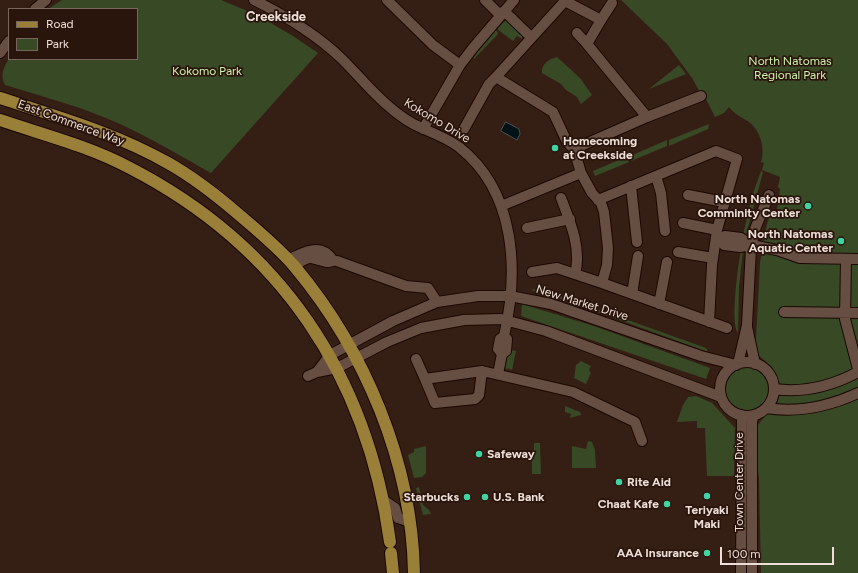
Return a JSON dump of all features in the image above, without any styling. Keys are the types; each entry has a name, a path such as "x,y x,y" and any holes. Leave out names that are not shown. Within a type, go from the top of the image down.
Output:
{"main road":[{"name":"East Commerce Way","path":"0,98 111,135 169,164 216,195 259,231 291,263 328,311 355,359 373,396 399,467 410,522 414,573"},
{"name":"East Commerce Way","path":"0,120 65,141 124,165 172,191 231,235 285,290 305,315 330,355 366,434 384,500 391,547 392,573"}],"street":[{"path":"36,8 46,0"},
{"name":"Kokomo Drive","path":"254,0 291,20 312,34 341,59 387,105 423,129 444,137 471,157 491,184 501,206 511,245 513,267 508,321 504,336 500,339 498,346 502,354 498,374"},
{"path":"387,0 433,45 460,65"},
{"path":"485,0 531,37"},
{"path":"423,129 460,65 514,0"},
{"path":"464,129 489,84 565,0 601,20"},
{"path":"587,44 612,3"},
{"path":"577,33 647,117"},
{"path":"0,53 8,42"},
{"path":"496,77 553,112 567,142 574,149 581,173 604,212 608,248 607,265 602,283"},
{"path":"574,149 647,117 701,96"},
{"path":"598,200 716,151 737,159 724,202 713,258 709,322"},
{"path":"501,206 581,173"},
{"path":"656,176 661,193 665,230"},
{"path":"631,186 637,242"},
{"path":"688,195 724,202"},
{"path":"737,364 747,325 751,245 755,229 769,195"},
{"path":"561,198 570,219 578,263 575,274"},
{"path":"527,228 570,219"},
{"path":"683,223 718,236 724,245 732,241 740,247 751,245 777,250 800,258 858,259"},
{"path":"678,252 713,258"},
{"path":"632,294 638,256"},
{"path":"291,263 312,257 328,262 333,260 406,286 428,288 437,302"},
{"path":"774,389 801,390 830,384 858,370 845,313 846,259"},
{"path":"659,304 667,262"},
{"path":"532,272 557,268 728,328"},
{"name":"New Market Drive","path":"721,397 546,331 508,321 479,319 427,326 387,342 337,368 313,374 330,355 393,321 437,302 472,296 510,296 551,304 701,356 737,364"},
{"path":"784,312 858,314"},
{"path":"747,325 755,364"},
{"path":"416,359 435,403 475,399 478,395 482,371"},
{"path":"747,362 755,364 769,373 774,389 773,397 766,408 754,415 742,415 731,411 725,405 721,397 721,382 724,375 737,364 747,362"},
{"path":"425,379 482,371 573,392 635,422 642,441"},
{"path":"766,408 782,410 818,407 836,402 858,393"},
{"name":"Town Center Drive","path":"741,573 742,415"},
{"name":"Town Center Drive","path":"752,573 752,421 754,415"},
{"path":"384,500 395,508 398,518 410,522"}],"green space":[{"name":"Kokomo Park","path":"62,0 221,0 257,15 293,36 318,53 211,173 144,136 92,112 5,85 3,72 8,60 138,60 138,8 50,8"},
{"name":"North Natomas Regional Park","path":"621,0 858,0 858,573 761,573 759,478 755,447 757,426 777,402 780,385 772,367 757,354 755,341 760,263 767,224 770,215 777,210 780,177 762,170 764,163 761,162 761,140 753,126 729,107 724,113 715,117 706,99 704,99 692,78 667,44"},
{"path":"506,20 522,35 522,39 517,36 513,41 497,29"},
{"path":"496,30 498,34 474,59 473,57"},
{"path":"557,57 580,78 592,95 581,104 577,97 566,90 561,84 542,73 546,62"},
{"path":"679,65 686,74 649,89"},
{"path":"709,124 708,129 669,146 669,140"},
{"path":"667,140 667,146 631,161 628,157"},
{"path":"626,157 629,162 595,176 593,171"},
{"path":"761,171 763,172 746,235 743,235 752,196"},
{"path":"741,250 743,250 739,287 738,333 735,318 735,306"},
{"path":"533,289 552,293 706,348 708,352 556,297 531,290"},
{"path":"522,304 594,326 710,368 706,379 521,316"},
{"path":"510,350 516,351 512,370 508,368 507,370 505,362"},
{"path":"581,361 591,366 589,370 591,373 586,384 574,378 576,365"},
{"path":"743,367 751,367 756,368 763,373 768,380 768,398 763,405 756,410 743,411 735,408 728,401 725,393 725,385 728,377 735,370"},
{"path":"696,396 712,403 735,428 734,476 707,476 705,428 697,428 697,421 677,422 683,405 688,397"},
{"path":"565,406 580,412 581,415 570,418 571,414 565,412"},
{"path":"588,441 592,442 595,450 596,468 572,468 572,446 586,449"},
{"path":"534,443 540,443 541,474 532,474 532,450 534,450"},
{"path":"426,446 426,473 422,477 414,478 408,455 414,452 414,449"},
{"path":"419,487 423,505 431,514 423,515 416,488"}],"shaded area":[{"path":"506,122 519,129 520,134 517,140 501,131"}],"place":[{"name":"Homecoming at Creekside","path":"555,148"},
{"name":"North Natomas Comminity Center","path":"808,206"},
{"name":"North Natomas Aquatic Center","path":"841,241"},
{"name":"Safeway","path":"479,454"},
{"name":"Rite Aid","path":"619,482"},
{"name":"Teriyaki Maki","path":"707,496"},
{"name":"Starbucks","path":"467,497"},
{"name":"U.S. Bank","path":"485,497"},
{"name":"Chaat Kafe","path":"667,504"},
{"name":"AAA Insurance","path":"707,553"}],"district":[{"name":"Creekside","path":"276,17"}]}
